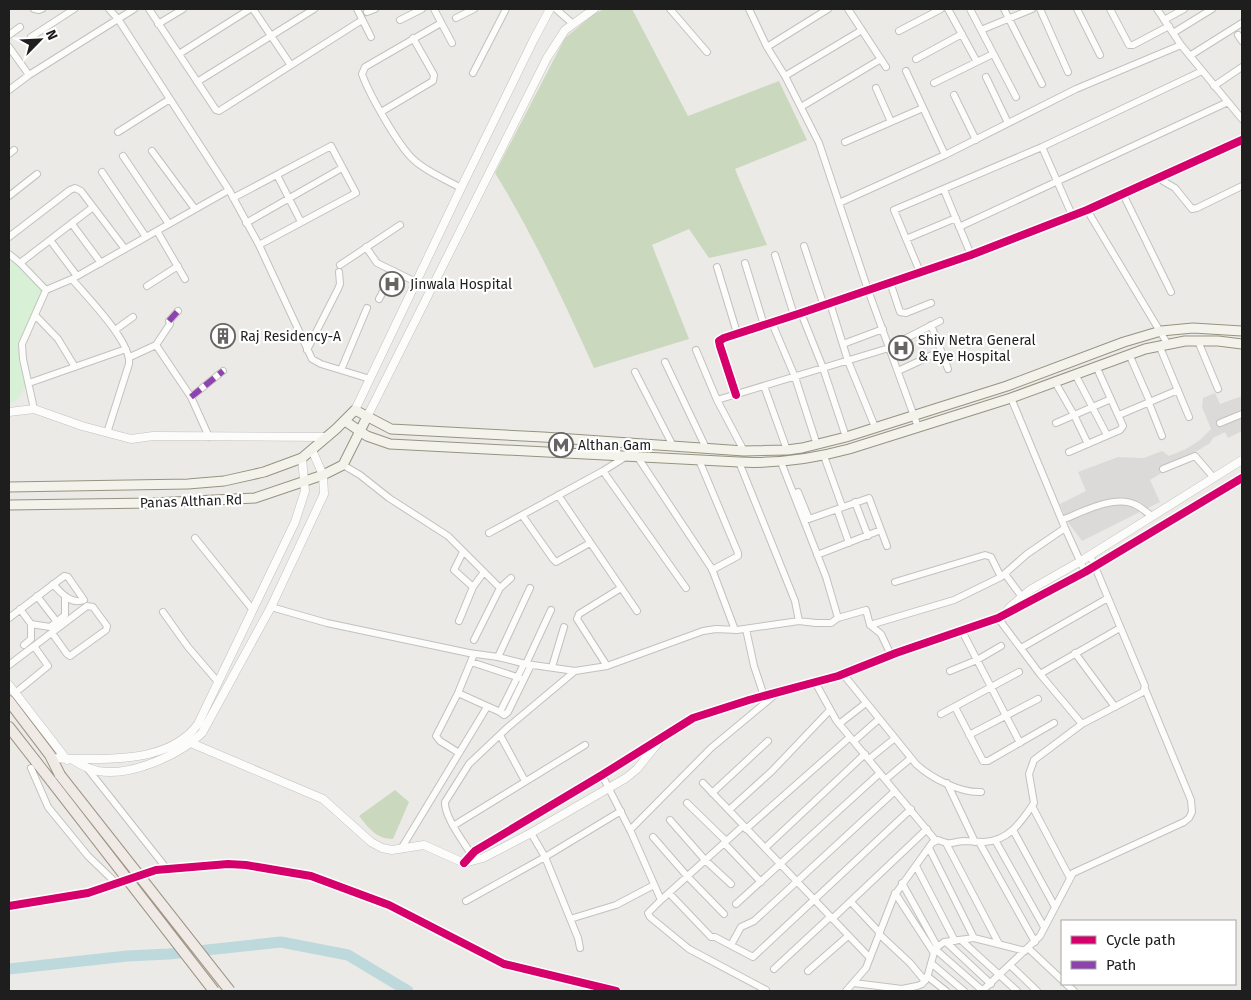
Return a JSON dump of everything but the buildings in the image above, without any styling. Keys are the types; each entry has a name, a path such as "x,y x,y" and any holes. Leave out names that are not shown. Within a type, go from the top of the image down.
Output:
{"main road":[{"path":"354,410 391,429 744,451 787,450 817,445 846,437 1006,386 1124,342 1161,332 1193,328 1242,331"},
{"path":"345,421 367,436 390,444 739,462 781,462 824,456 918,427 1011,398 1129,354 1163,344 1198,341 1242,344"},
{"name":"Panas Althan Rd","path":"9,487 170,485 224,481 264,472 302,458 345,421 354,410"},
{"path":"343,465 367,416"},
{"name":"Panas Althan Rd","path":"9,505 153,503 247,499 323,474 343,465"},
{"path":"9,701 52,758 56,778 214,991"},
{"path":"9,727 35,768 56,778 230,991"},
{"path":"37,737 46,731"}],"street":[{"path":"34,9 42,9"},
{"path":"31,37 74,9"},
{"path":"109,9 118,19 233,198 259,245 307,350 315,362 370,379"},
{"path":"9,90 134,9"},
{"path":"149,9 216,110 219,111 290,64 362,20"},
{"path":"158,24 183,9"},
{"path":"179,54 251,9 272,36 290,64"},
{"path":"197,82 314,9"},
{"path":"357,9 371,37"},
{"path":"367,12 375,9"},
{"path":"402,9 406,17"},
{"path":"400,20 420,9"},
{"path":"434,9 452,43"},
{"path":"456,18 474,9"},
{"path":"473,73 506,9"},
{"path":"354,410 460,188 550,9"},
{"path":"556,9 573,24"},
{"path":"367,416 547,58 566,30 594,9"},
{"path":"670,9 707,52"},
{"path":"768,47 828,9"},
{"path":"848,9 886,67"},
{"path":"899,31 941,9"},
{"path":"948,9 977,62"},
{"path":"970,9 1016,97"},
{"path":"1004,9 1042,84"},
{"path":"981,30 1032,9"},
{"path":"1040,9 1068,72"},
{"path":"1077,9 1100,55"},
{"path":"1110,9 1129,45 1134,45 1184,9"},
{"path":"1157,9 1181,45 1242,119"},
{"path":"1173,33 1212,9"},
{"path":"752,10 768,47 820,143 868,290 918,427"},
{"path":"441,23 365,67 362,71 364,79 381,112 415,161 460,188"},
{"path":"1190,55 1242,24"},
{"path":"9,35 20,27"},
{"path":"785,76 862,30"},
{"path":"916,59 962,34"},
{"path":"381,112 433,80 434,75 414,38"},
{"path":"840,203 945,155 1076,89 1181,45"},
{"path":"9,47 29,76"},
{"path":"934,83 993,54"},
{"path":"801,107 881,59"},
{"path":"1214,86 1242,68"},
{"path":"906,71 945,155"},
{"path":"920,272 894,210 1042,147 1202,71"},
{"path":"986,77 1008,123"},
{"path":"876,88 891,122"},
{"path":"954,95 976,140"},
{"path":"118,132 170,100"},
{"path":"959,227 1228,102"},
{"path":"1236,111 1242,107"},
{"path":"845,142 923,108"},
{"path":"736,395 719,343 721,339 827,305 971,254 1087,210 1242,140"},
{"path":"233,198 331,146 356,193 259,245"},
{"path":"1042,147 1072,215"},
{"path":"152,151 195,209"},
{"path":"123,156 169,224"},
{"path":"246,223 342,168"},
{"path":"102,172 146,237"},
{"path":"9,196 37,174"},
{"path":"277,175 301,222"},
{"path":"1158,178 1175,188 1189,207 1194,209 1242,186"},
{"path":"9,236 73,188 81,191 125,249"},
{"path":"34,409 22,353 22,344 46,290 75,277 228,190"},
{"path":"944,190 971,254"},
{"path":"1123,194 1170,292"},
{"path":"20,262 94,208"},
{"path":"1087,210 1161,332 1178,390 1189,417"},
{"path":"906,239 956,218"},
{"path":"72,224 100,263"},
{"path":"340,264 400,224"},
{"path":"157,231 185,279"},
{"path":"50,240 115,330 130,357 107,433"},
{"path":"804,246 875,427"},
{"path":"366,247 377,263 416,282"},
{"path":"9,254 20,262 46,290"},
{"path":"775,255 798,314 824,368 846,437"},
{"path":"746,263 764,325"},
{"path":"147,286 178,266"},
{"path":"717,267 737,333"},
{"path":"379,299 394,271"},
{"path":"307,350 338,290 340,284 339,272"},
{"path":"890,282 900,312 906,313 931,303"},
{"path":"341,370 367,308"},
{"path":"130,357 156,345 170,324 169,321 178,312"},
{"path":"34,315 58,339 75,367"},
{"path":"115,330 133,317"},
{"path":"717,400 889,348 940,321"},
{"path":"772,323 795,377 817,445"},
{"path":"931,325 948,369"},
{"path":"843,344 882,330"},
{"path":"1198,341 1218,389"},
{"path":"156,345 191,397 209,437"},
{"path":"28,383 126,349"},
{"path":"696,350 717,400 744,451"},
{"path":"898,371 941,351"},
{"path":"1129,354 1150,402 1162,436"},
{"path":"664,362 706,448"},
{"path":"1069,452 1122,428 1123,424 1096,366"},
{"path":"191,397 223,372"},
{"path":"635,372 673,446"},
{"path":"1075,374 1107,435"},
{"path":"1055,382 1088,444"},
{"path":"764,386 787,450"},
{"path":"1119,416 1178,390"},
{"path":"1011,398 1085,572"},
{"path":"1056,423 1111,399"},
{"path":"9,412 34,409 82,426 131,439 153,436 327,437"},
{"path":"1220,423 1242,414"},
{"path":"489,533 632,456 646,444"},
{"path":"9,685 70,760 87,768 117,772 130,769 165,757 191,743 202,733 271,607 324,494 323,474 312,450"},
{"path":"632,456 712,570 735,630"},
{"path":"824,456 849,543"},
{"path":"1163,469 1194,456 1214,478"},
{"path":"52,758 116,760 136,757 169,747 185,738 192,731 218,682 294,522 305,491 302,458"},
{"path":"699,460 738,554 735,559 712,570"},
{"path":"998,618 1030,590 1081,561 1242,460"},
{"path":"739,462 795,601 799,621"},
{"path":"781,462 826,577 838,618"},
{"path":"343,465 360,475 389,498 448,536 500,588"},
{"path":"603,471 686,588"},
{"path":"464,863 470,854 693,718 843,674 891,655 998,618 1085,572 1242,478"},
{"path":"798,492 809,519 866,498 870,499 887,546"},
{"path":"558,495 637,611"},
{"path":"854,502 868,536"},
{"path":"1062,520 1110,502 1134,504 1152,516"},
{"path":"522,515 556,562 590,543"},
{"path":"870,625 954,600 1003,575 1027,554 1065,528"},
{"path":"817,555 881,530"},
{"path":"194,538 253,610"},
{"path":"463,552 454,570 473,587"},
{"path":"895,582 985,555 991,557 1003,575 1022,597"},
{"path":"895,893 935,949 982,991 1035,942 1073,873 1189,818 1192,812 1191,800 1090,555"},
{"path":"459,621 473,587 484,572"},
{"path":"9,618 66,576 84,600 65,598"},
{"path":"474,640 500,588 511,578"},
{"path":"31,624 50,627 66,614 65,598 54,584"},
{"path":"498,657 530,588"},
{"path":"607,666 577,619 579,614 621,588"},
{"path":"37,596 57,622"},
{"path":"1021,648 1108,598"},
{"path":"9,665 34,646 89,606 93,607 107,626 106,630 70,656 52,633"},
{"path":"271,607 327,623 474,654 552,668 575,670 607,666 703,631 746,629 799,621 831,622 838,618 866,610 870,625 881,634 891,655"},
{"path":"20,609 31,624 31,639 24,645"},
{"path":"458,693 504,715 508,712 520,678 551,610"},
{"path":"162,612 188,647 218,682"},
{"path":"998,618 1040,674 1082,724"},
{"path":"552,668 564,627"},
{"path":"1040,674 1120,628"},
{"path":"746,629 754,666 764,696"},
{"path":"962,631 1020,743"},
{"path":"20,689 48,666 34,646"},
{"path":"950,671 976,660 1001,646"},
{"path":"1075,653 1115,707"},
{"path":"459,753 440,741 436,736 458,693 474,654"},
{"path":"471,662 520,678"},
{"path":"470,854 453,826 445,808 445,802 469,764 575,670"},
{"path":"941,714 1019,672"},
{"path":"843,674 894,738 924,771 947,783 972,792 981,792"},
{"path":"815,682 840,724 936,841 949,844 964,841 995,840 1021,824 1034,804 1034,794 1029,774 1034,760 1082,724 1142,692 1144,689"},
{"path":"630,830 711,748 778,692"},
{"path":"969,735 1038,699"},
{"path":"840,724 866,703"},
{"path":"401,848 487,707"},
{"path":"955,707 983,761 988,761 1054,723"},
{"path":"729,810 772,771 830,710"},
{"path":"766,990 689,949 650,917 648,913 725,842 879,719"},
{"path":"500,735 525,781"},
{"path":"191,743 319,797 376,845 392,850 424,845 464,863 483,858 531,833 632,774 663,737"},
{"path":"765,848 867,757 894,738"},
{"path":"712,793 768,741"},
{"path":"453,826 585,745"},
{"path":"886,779 911,758"},
{"path":"35,768 48,806 88,856 116,884"},
{"path":"87,768 167,869"},
{"path":"736,904 880,773"},
{"path":"602,775 630,830 660,900"},
{"path":"703,783 870,958"},
{"path":"947,783 977,842 1035,942"},
{"path":"731,945 741,927 754,920 895,791"},
{"path":"687,803 761,882"},
{"path":"1032,806 1070,878"},
{"path":"669,893 711,938 715,937 752,957 911,809"},
{"path":"466,901 545,857 621,811"},
{"path":"670,820 705,860 731,884"},
{"path":"774,969 851,902 927,829"},
{"path":"1013,830 1055,906"},
{"path":"531,833 545,857 580,948"},
{"path":"653,837 724,914"},
{"path":"995,840 1044,927"},
{"path":"846,991 866,968 895,893 928,848 936,841"},
{"path":"946,843 999,944"},
{"path":"928,848 974,938"},
{"path":"9,906 88,893 151,872 167,869 228,864 246,865 311,876 389,905 504,964 616,991"},
{"path":"916,866 958,940 1017,991"},
{"path":"902,883 935,949"},
{"path":"570,919 616,905 654,885"},
{"path":"851,902 879,934 926,978 946,991"},
{"path":"808,971 848,936"},
{"path":"854,983 904,990 917,986 926,978 935,949 946,942 974,938 1026,950 1061,979"},
{"path":"946,942 991,984"},
{"path":"931,963 964,991"},
{"path":"1010,966 1037,991"}],"shaded area":[{"path":"1215,393 1220,404 1242,396 1242,431 1228,438 1225,432 1213,438 1210,443 1150,480 1160,502 1082,541 1067,521 1060,504 1086,491 1078,472 1118,457 1144,458 1162,451 1169,456 1186,449 1200,440 1211,429 1202,407 1203,398"}],"green space":[{"path":"604,9 632,9 688,116 779,81 807,140 735,169 767,245 709,258 689,229 652,245 689,339 594,368 536,245 495,173 565,38 594,14"},
{"path":"9,258 46,290 20,344 30,380 16,401 9,403"},
{"path":"395,790 409,802 393,839 387,839 373,832 359,816"}],"waterway":[{"path":"9,969 281,942 348,955 408,991"}],"marked path":[{"path":"169,321 178,311"},
{"path":"191,397 223,371"}],"cycle path":[{"path":"736,395 720,346 719,341 724,338 971,255 1087,210 1242,140"},
{"path":"464,863 475,851 693,718 749,700 838,676 896,653 998,618 1085,572 1242,478"},
{"path":"9,906 88,893 156,870 228,864 246,865 311,876 389,905 504,964 616,991"}],"place":[{"name":"Jinwala Hospital","path":"392,284"},
{"name":"Raj Residency-A","path":"223,336"},
{"name":"Shiv Netra General & Eye Hospital","path":"901,348"},
{"name":"Althan Gam","path":"561,445"}]}
